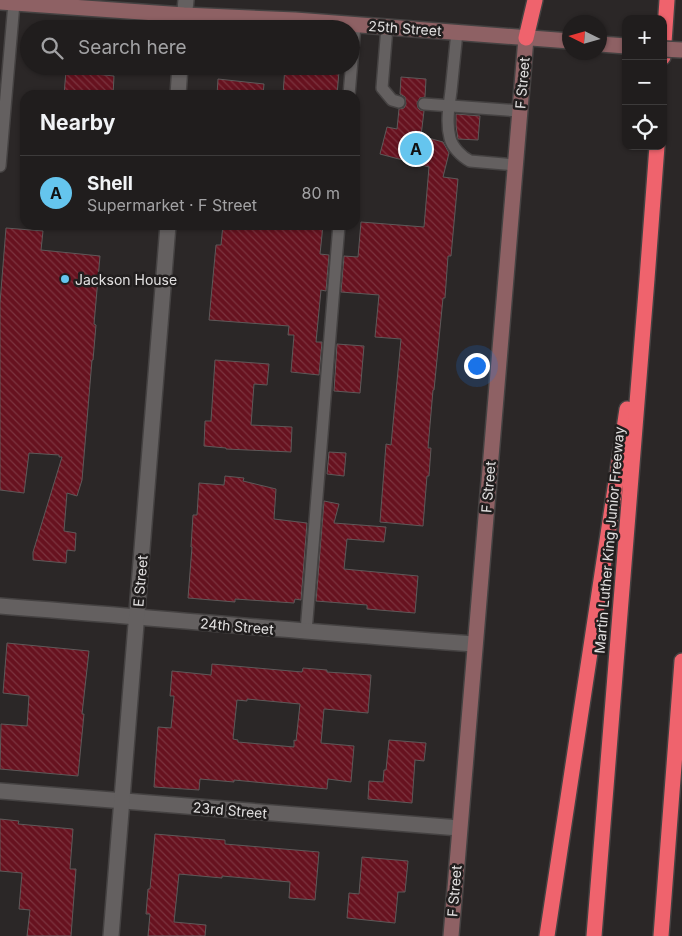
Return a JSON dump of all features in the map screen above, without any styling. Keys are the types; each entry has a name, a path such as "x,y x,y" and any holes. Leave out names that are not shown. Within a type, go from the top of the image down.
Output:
{"highway":[{"path":"526,38 535,0"},
{"path":"666,15 667,0"},
{"name":"Martin Luther King Junior Freeway","path":"594,936 657,150"},
{"path":"547,936 647,279"},
{"path":"661,934 682,661"}],"main road":[{"name":"25th Street","path":"7,2 184,15 295,20"},
{"name":"25th Street","path":"360,25 562,41"},
{"name":"F Street","path":"451,936 526,38"},
{"path":"607,45 622,46"},
{"path":"667,49 682,50"}],"street":[{"path":"178,90 179,75"},
{"name":"E Street","path":"110,936 168,230"},
{"name":"24th Street","path":"0,606 474,644"},
{"name":"23rd Street","path":"0,791 460,828"}],"lane":[{"path":"0,166 7,2"},
{"path":"387,27 382,88 392,100 399,102"},
{"path":"457,32 448,120 450,139 456,150 470,161 515,165"},
{"path":"349,90 351,75"},
{"path":"424,104 520,110"},
{"path":"306,632 339,230"}],"building":[{"path":"66,75 114,76 113,90 64,90"},
{"path":"284,75 339,75 337,90 283,90"},
{"path":"401,77 426,79 425,97 420,98 417,103 418,108 424,111 421,136 443,142 449,153 443,177 458,179 451,256 448,256 445,298 443,298 433,390 428,448 431,448 429,476 427,476 423,526 380,522 386,444 391,445 401,339 375,337 379,295 341,292 344,256 358,257 361,222 424,227 429,167 380,154 387,127 397,129 399,109 404,108 406,104 405,97 400,94"},
{"path":"218,79 264,84 263,90 217,90"},
{"path":"456,114 480,116 478,140 458,139"},
{"path":"6,228 43,231 41,250 100,256 94,324 96,325 82,480 77,496 67,493 64,531 76,533 75,551 67,550 66,563 33,560 33,552 62,457 59,457 59,455 29,453 24,493 0,490 0,303"},
{"path":"222,230 322,230 320,254 329,255 326,291 321,290 316,342 322,342 319,375 291,372 294,335 288,335 289,326 209,320 216,245 221,245"},
{"path":"337,344 364,346 360,393 334,391"},
{"path":"215,360 269,364 267,385 254,384 251,425 292,427 291,452 204,446 205,421 211,421"},
{"path":"329,452 346,453 344,476 327,474"},
{"path":"225,476 244,478 243,481 276,489 274,519 307,523 301,600 295,599 294,603 235,599 235,602 188,598 193,515 197,515 199,483 224,485"},
{"path":"324,501 339,504 334,523 386,527 384,542 347,539 344,569 418,576 415,613 367,609 367,605 316,601"},
{"path":"7,643 89,651 78,776 0,769 1,724 27,726 29,696 3,693"},
{"path":"212,664 302,672 303,668 327,670 327,672 371,675 368,713 324,709 321,743 354,746 351,782 328,779 327,789 234,780 234,782 200,779 199,790 154,787 158,727 171,728 174,696 170,696 172,671 211,675","holes":["247,699 300,704 294,747 238,742 238,740 233,739 237,700 247,701"]},
{"path":"389,740 426,743 424,761 415,760 412,803 368,799 369,781 383,782"},
{"path":"0,819 19,821 18,824 73,829 70,869 76,869 71,936 27,936 30,910 19,909 22,873 0,871"},
{"path":"155,834 225,840 225,844 319,852 315,900 289,898 290,882 179,874 174,922 206,925 205,936 148,936 150,914 146,914"},
{"path":"362,857 408,861 405,892 398,892 395,923 347,918 349,893 359,894"}],"place":[{"name":"Shell","path":"416,149"},
{"name":"Jackson House","path":"65,279"}]}
